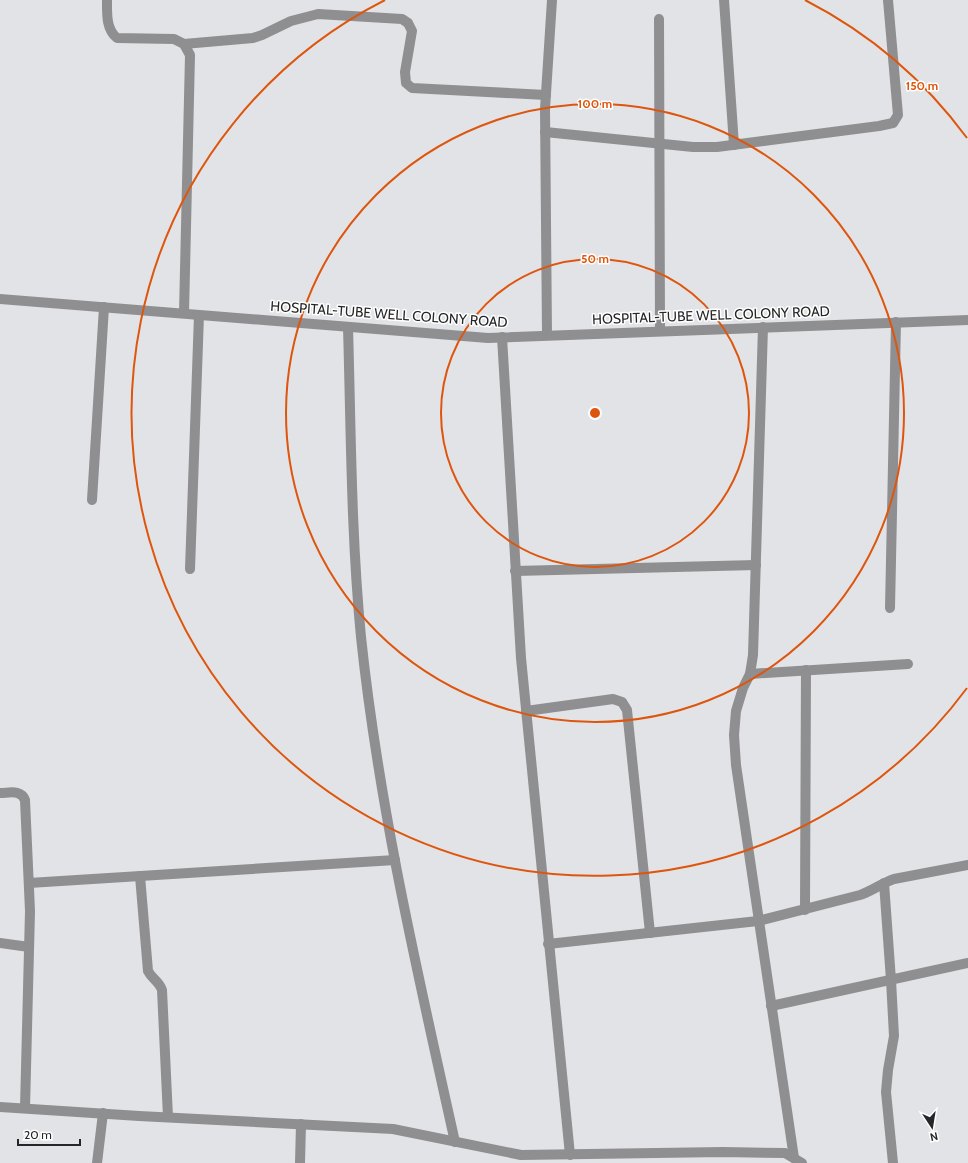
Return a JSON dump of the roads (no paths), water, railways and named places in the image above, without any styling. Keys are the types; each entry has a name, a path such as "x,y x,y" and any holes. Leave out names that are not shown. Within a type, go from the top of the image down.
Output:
{"street":[{"path":"107,0 108,20 112,34 117,38 174,39 184,44 253,38 291,21 318,14 402,19 408,23 412,31 405,72 406,83 412,88 546,95"},
{"path":"547,335 545,132 552,0"},
{"path":"724,0 734,145"},
{"path":"545,132 693,147 717,147 893,123 898,115 888,0"},
{"path":"659,19 660,331"},
{"path":"184,44 190,55 184,314"},
{"name":"HOSPITAL-TUBE WELL COLONY ROAD","path":"0,299 488,338 968,320"},
{"path":"92,500 104,307"},
{"path":"190,569 199,315"},
{"path":"890,608 896,322"},
{"path":"348,327 353,536 361,637 387,819 455,1142"},
{"path":"763,327 753,655 750,674 743,688 736,711 734,735 736,765 758,921 798,1161"},
{"path":"502,337 521,658 570,1155"},
{"path":"515,570 756,565"},
{"path":"750,674 908,664"},
{"path":"804,910 806,670"},
{"path":"526,711 613,699 622,702 627,710 650,933"},
{"path":"0,793 19,792 23,795 25,800 29,883 25,1108"},
{"path":"29,883 395,860"},
{"path":"548,944 758,921 860,895 894,879 968,865"},
{"path":"140,876 148,971 151,977 160,984 162,990 168,1117"},
{"path":"884,883 892,980 894,1036 886,1092 893,1163"},
{"path":"0,942 29,947"},
{"path":"771,1006 968,963"},
{"path":"0,1107 393,1129 521,1155 738,1158 785,1153 798,1161"},
{"path":"97,1163 103,1113"},
{"path":"300,1163 301,1124"}]}
